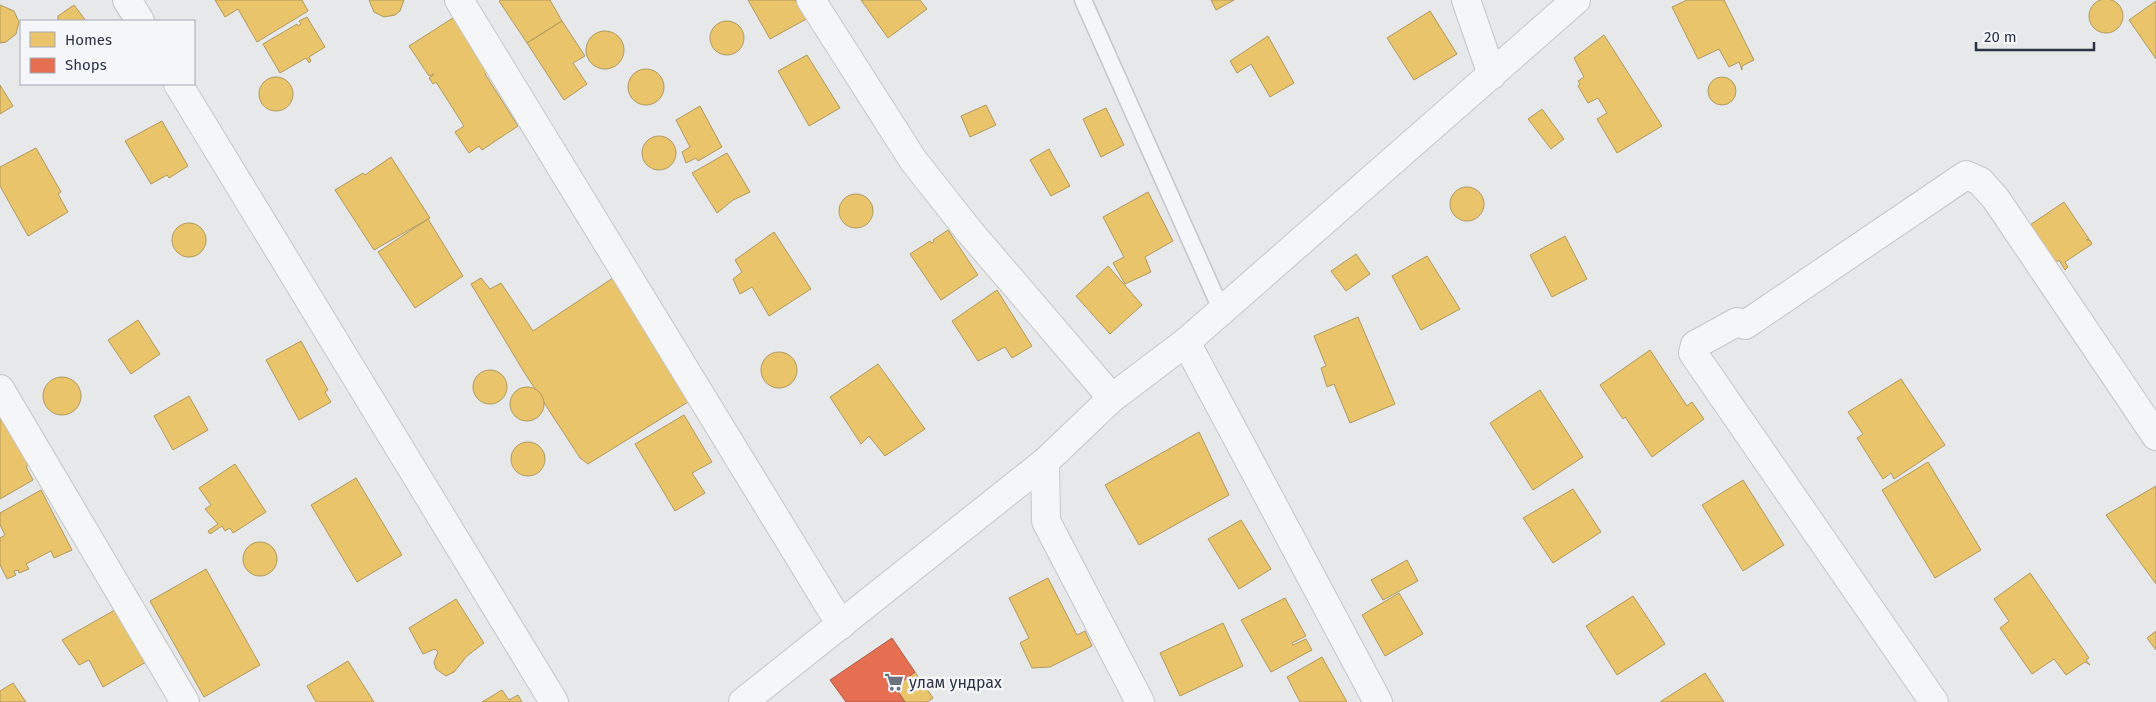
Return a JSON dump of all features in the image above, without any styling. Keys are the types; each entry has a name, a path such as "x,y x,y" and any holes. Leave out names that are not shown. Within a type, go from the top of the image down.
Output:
{"street":[{"path":"127,0 139,20"},
{"path":"459,0 841,625"},
{"path":"811,0 913,160 969,230 1112,398"},
{"path":"1466,0 1492,75"},
{"path":"743,702 1045,462 1112,398 1186,342 1221,309 1576,0"},
{"path":"179,85 554,702"},
{"path":"1934,702 1693,352 1696,345 1737,322 1745,325 1966,175 1980,181 1996,198 2156,436"},
{"path":"1186,342 1378,702"},
{"path":"0,389 185,702"},
{"path":"1045,462 1046,521 1140,702"}],"lane":[{"path":"1083,0 1221,309"}],"building: Homes":[{"path":"2106,-1 2113,0 2118,4 2122,9 2122,23 2118,28 2113,32 2106,33 2099,32 2094,28 2090,23 2089,16 2090,9 2094,4 2099,0"},
{"path":"215,0 302,0 308,11 257,42 238,9 225,17"},
{"path":"369,0 404,0 400,11 395,15 384,17 374,12"},
{"path":"550,0 562,21 527,43 499,1"},
{"path":"748,0 800,0 810,17 770,39"},
{"path":"861,0 920,0 927,9 888,38"},
{"path":"1211,0 1234,0 1216,10"},
{"path":"1687,0 1724,0 1754,60 1742,66 1742,70 1739,62 1729,67 1719,49 1698,59 1672,7"},
{"path":"2156,1 2156,59 2129,20"},
{"path":"0,5 14,11 19,22 16,34 6,42 0,43"},
{"path":"74,5 85,20 58,20 58,16"},
{"path":"1430,11 1457,54 1414,80 1387,38"},
{"path":"456,16 490,70 485,74 518,126 482,150 479,146 469,153 455,132 464,126 436,82 433,84 429,78 434,74 429,76 409,46"},
{"path":"307,17 325,47 309,57 311,61 309,63 306,58 280,73 263,44 297,24 298,26 301,24 299,21"},
{"path":"562,21 585,56 573,63 587,84 564,100 527,43"},
{"path":"727,21 734,22 739,26 743,31 743,45 739,50 734,54 727,55 720,54 715,50 711,45 710,38 711,31 715,26 720,22"},
{"path":"605,31 618,37 624,50 618,63 605,69 592,63 586,50 592,37"},
{"path":"1604,35 1662,126 1617,153 1597,119 1607,113 1598,98 1588,103 1578,86 1580,84 1578,81 1584,77 1574,58"},
{"path":"1268,36 1294,83 1270,97 1251,64 1237,73 1230,61"},
{"path":"807,55 840,108 809,126 778,71"},
{"path":"646,69 659,74 664,87 659,100 646,105 633,100 628,87 633,74"},
{"path":"276,77 283,78 288,82 292,87 292,101 288,106 283,110 276,111 269,110 264,106 260,101 259,94 260,87 264,82 269,78"},
{"path":"1722,77 1732,81 1736,91 1732,101 1722,105 1712,101 1708,91 1712,81"},
{"path":"0,85 13,106 0,114"},
{"path":"986,105 996,125 970,137 961,116"},
{"path":"700,106 722,147 698,161 696,158 686,163 682,152 690,147 676,120"},
{"path":"1106,108 1124,145 1101,157 1083,119"},
{"path":"1542,109 1564,139 1551,149 1528,119"},
{"path":"162,121 188,166 169,178 167,175 151,184 125,141"},
{"path":"659,136 666,137 671,141 675,146 675,160 671,165 666,169 659,170 652,169 647,165 643,160 642,153 643,146 647,141 652,137"},
{"path":"36,148 61,192 58,194 68,212 28,236 0,186 0,167"},
{"path":"1049,149 1070,186 1051,196 1030,160"},
{"path":"727,153 750,192 733,200 717,213 692,173"},
{"path":"391,157 430,218 374,250 335,190 363,173 365,175"},
{"path":"1467,187 1474,188 1479,192 1483,197 1483,211 1479,216 1474,220 1467,221 1460,220 1455,216 1451,211 1450,204 1451,197 1455,192 1460,188"},
{"path":"1148,192 1173,241 1145,257 1151,272 1125,284 1113,263 1124,257 1103,217"},
{"path":"856,194 863,195 868,199 872,204 872,218 868,223 863,227 856,228 849,227 844,223 840,218 839,211 840,204 844,199 849,195"},
{"path":"2064,202 2089,239 2086,240 2090,240 2092,244 2065,262 2068,267 2065,270 2059,260 2052,265 2027,227"},
{"path":"428,219 463,276 415,308 378,252"},
{"path":"189,223 196,224 201,228 205,233 205,247 201,252 196,256 189,257 182,256 177,252 173,247 172,240 173,233 177,228 182,224"},
{"path":"948,230 978,275 941,300 910,254 930,241 934,242 933,240"},
{"path":"774,232 811,289 769,316 752,287 740,294 733,279 742,272 735,260"},
{"path":"1565,236 1587,279 1552,297 1530,255"},
{"path":"1356,254 1370,274 1346,291 1331,271"},
{"path":"1427,256 1460,309 1421,330 1392,276"},
{"path":"1108,266 1142,305 1110,334 1076,296"},
{"path":"481,278 490,289 501,283 533,331 613,278 692,395 688,402 588,464 580,458 524,372 471,284"},
{"path":"997,290 1032,346 1012,358 1005,347 978,361 952,321"},
{"path":"1358,317 1395,404 1350,423 1334,384 1327,387 1321,368 1326,366 1314,336"},
{"path":"138,320 160,354 131,374 108,340"},
{"path":"301,341 328,390 325,392 331,402 299,420 266,360"},
{"path":"1650,350 1687,406 1692,402 1704,419 1652,457 1625,417 1623,419 1600,385"},
{"path":"779,352 786,353 792,357 796,363 796,377 792,383 786,387 779,388 772,387 766,383 762,377 761,370 762,363 766,357 772,353"},
{"path":"878,364 925,429 885,456 869,436 861,444 830,397"},
{"path":"490,370 497,371 502,375 506,380 506,394 502,399 497,403 490,404 483,403 478,399 474,394 473,387 474,380 478,375 483,371"},
{"path":"62,377 75,383 81,396 75,409 62,415 49,409 43,396 49,383"},
{"path":"1901,379 1945,445 1894,479 1891,473 1883,479 1857,438 1863,434 1848,412"},
{"path":"527,387 534,388 539,392 543,397 543,411 539,416 534,420 527,421 520,420 515,416 511,411 510,404 511,397 515,392 520,388"},
{"path":"1540,390 1583,457 1533,490 1490,423"},
{"path":"189,396 208,430 173,450 154,416"},
{"path":"684,415 712,462 692,473 705,493 675,511 635,444"},
{"path":"0,416 30,464 26,467 33,480 0,499"},
{"path":"1199,432 1229,495 1139,545 1105,485"},
{"path":"528,442 535,443 540,447 544,452 544,466 540,471 535,475 528,476 521,475 516,471 512,466 511,459 512,452 516,447 521,443"},
{"path":"1928,462 1981,550 1935,578 1882,490"},
{"path":"235,464 266,512 233,533 230,528 225,531 222,526 210,534 208,531 218,524 205,509 211,505 199,488"},
{"path":"356,478 402,555 357,582 311,505"},
{"path":"1743,480 1784,545 1743,571 1702,505"},
{"path":"2156,486 2156,584 2106,515"},
{"path":"1573,489 1601,532 1553,563 1523,518"},
{"path":"41,490 72,550 54,558 51,551 26,564 29,569 19,573 18,570 14,571 16,575 7,579 0,565 0,538 5,535 0,525 0,513"},
{"path":"1241,520 1271,569 1239,589 1208,539"},
{"path":"260,542 267,543 272,547 276,552 276,566 272,571 267,575 260,576 253,575 248,571 244,566 243,559 244,552 248,547 253,543"},
{"path":"1407,560 1418,581 1383,600 1371,580"},
{"path":"206,569 260,665 204,697 150,601"},
{"path":"2030,573 2089,658 2086,660 2090,665 2085,662 2066,675 2054,659 2032,674 2000,628 2009,621 1994,599"},
{"path":"1048,578 1077,635 1085,631 1092,646 1050,667 1032,668 1020,643 1029,638 1009,598"},
{"path":"1399,593 1423,634 1385,656 1362,615"},
{"path":"1633,596 1665,644 1617,675 1586,626"},
{"path":"1285,598 1306,636 1292,643 1293,645 1306,639 1312,650 1271,672 1241,620"},
{"path":"456,599 484,643 467,656 454,672 446,676 436,669 434,662 438,652 435,649 423,654 409,628"},
{"path":"120,607 153,658 103,687 89,660 79,665 62,640"},
{"path":"1223,623 1243,666 1180,696 1160,653"},
{"path":"2156,631 2156,650 2147,638"},
{"path":"1322,657 1347,702 1300,702 1287,677"},
{"path":"348,661 374,702 316,702 307,686"},
{"path":"915,672 933,698 927,702 905,702 895,687"},
{"path":"1705,673 1724,702 1660,702"},
{"path":"13,683 26,702 0,702 0,691"},
{"path":"502,690 509,700 518,695 522,702 482,702"}],"building: Shops":[{"path":"892,638 915,672 895,687 905,702 846,702 830,680"}],"place":[{"name":"улам ундрах","path":"894,682"}]}
